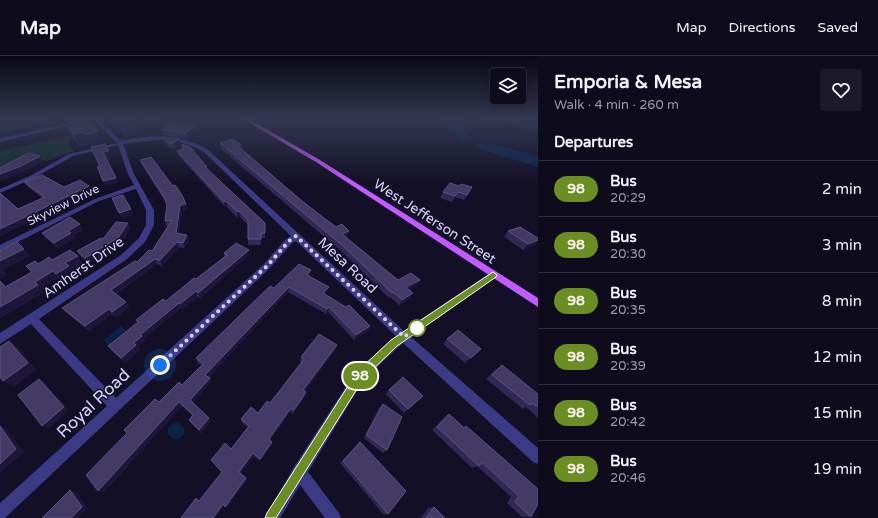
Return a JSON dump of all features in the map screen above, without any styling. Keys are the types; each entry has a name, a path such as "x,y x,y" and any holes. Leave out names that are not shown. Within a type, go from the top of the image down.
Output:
{"main road":[{"name":"West Jefferson Street","path":"282,141 318,161 538,303"},
{"name":"West Jefferson Street","path":"290,141 318,161"}],"street":[{"name":"Amherst Drive","path":"0,339 124,257 142,240 150,225 150,210 126,162 120,143 117,141"},
{"name":"Mesa Road","path":"0,191 32,177 64,158 133,141"},
{"name":"Mesa Road","path":"185,141 205,150 404,337 538,457"},
{"name":"Skyview Drive","path":"0,248 96,200 138,186"},
{"name":"Royal Road","path":"0,513 262,270 289,241 296,236"},
{"path":"272,518 360,375 376,358 493,275"},
{"path":"32,318 116,405"},
{"path":"299,472 334,518"}],"green space":[{"path":"48,141 71,141 68,144 74,151 46,161 30,158 0,172 0,151"}],"water":[{"path":"487,143 538,156 538,167 476,148 477,144"},
{"path":"121,326 126,330 108,345 104,340"},
{"path":"176,423 182,425 184,431 182,437 176,439 170,437 168,431 170,425"}],"building":[{"path":"167,141 177,141 174,143 169,143"},
{"path":"235,141 241,145 238,146 302,201 336,227 342,224 349,231 342,234 398,280 411,273 420,280 406,287 413,293 402,300 393,292 392,293 343,246 220,143"},
{"path":"105,144 109,151 103,152 116,178 103,181 97,166 101,169 91,147"},
{"path":"182,144 191,148 207,167 205,167 265,223 265,233 261,233 261,239 248,239 248,220 226,201 224,202 177,151 183,149"},
{"path":"28,153 40,156 21,166 0,174 0,168"},
{"path":"151,157 173,186 175,185 182,195 186,204 180,205 176,233 187,235 183,243 177,242 160,260 155,259 111,290 126,302 112,312 109,309 85,326 62,308 135,261 137,262 149,250 152,251 172,220 165,221 167,205 164,197 140,160"},
{"path":"42,175 64,187 80,180 89,186 0,229 0,193 18,209 45,197 24,182"},
{"path":"450,183 459,186 461,184 472,187 467,195 458,192 455,196 443,192"},
{"path":"123,195 131,209 119,213 112,198"},
{"path":"70,217 80,224 68,231 71,233 54,243 42,233"},
{"path":"116,222 128,223 118,238 85,258 77,251 101,238 103,239"},
{"path":"520,227 538,238 538,240 528,244 508,231"},
{"path":"17,242 24,249 0,261 0,251"},
{"path":"236,243 249,250 198,293 196,291 180,304 179,303 140,335 142,336 134,343 136,345 121,358 108,346 138,322 136,320 163,299 166,301 194,278 196,279 227,255 224,253"},
{"path":"70,250 78,256 65,263 69,266 56,274 53,271 35,282 38,285 0,307 0,281 5,287 32,272 26,266 35,261 38,264 49,257 52,260"},
{"path":"299,264 311,270 307,275 329,287 323,293 346,307 349,305 370,326 356,335 329,307 327,309 289,287 205,375 210,378 190,400 209,418 199,430 189,420 193,415 179,402 98,491 86,475 127,433 124,430 155,399 159,402 179,382 182,385 203,364 196,358 270,286 274,288"},
{"path":"458,330 481,349 471,358 447,339"},
{"path":"319,334 337,345 303,390 306,392 294,410 291,408 269,439 272,442 260,459 253,453 239,472 246,478 225,507 223,504 213,518 181,518 196,498 199,501 222,472 211,460 225,443 231,449 249,426 241,419 251,407 258,413 267,401 270,403 304,359 301,357"},
{"path":"9,341 28,363 3,381 0,377 0,347"},
{"path":"502,365 538,394 538,407 532,403 530,405 492,375"},
{"path":"403,377 423,396 408,409 389,390"},
{"path":"39,379 64,407 42,426 18,395"},
{"path":"383,404 402,417 387,450 366,435"},
{"path":"449,414 464,428 466,426 538,489 538,504 531,517 515,502 519,496 482,462 479,466 437,427"},
{"path":"0,426 16,449 0,464"},
{"path":"360,442 406,491 388,514 343,461"},
{"path":"70,490 82,507 71,518 42,518"},
{"path":"434,507 445,518 426,518"}],"bus line":[{"name":"98","path":"272,518 360,375 376,358 394,343 493,275"}],"route":[{"path":"160,365 267,266 289,241 296,236 404,337 421,325 417,328"}]}
